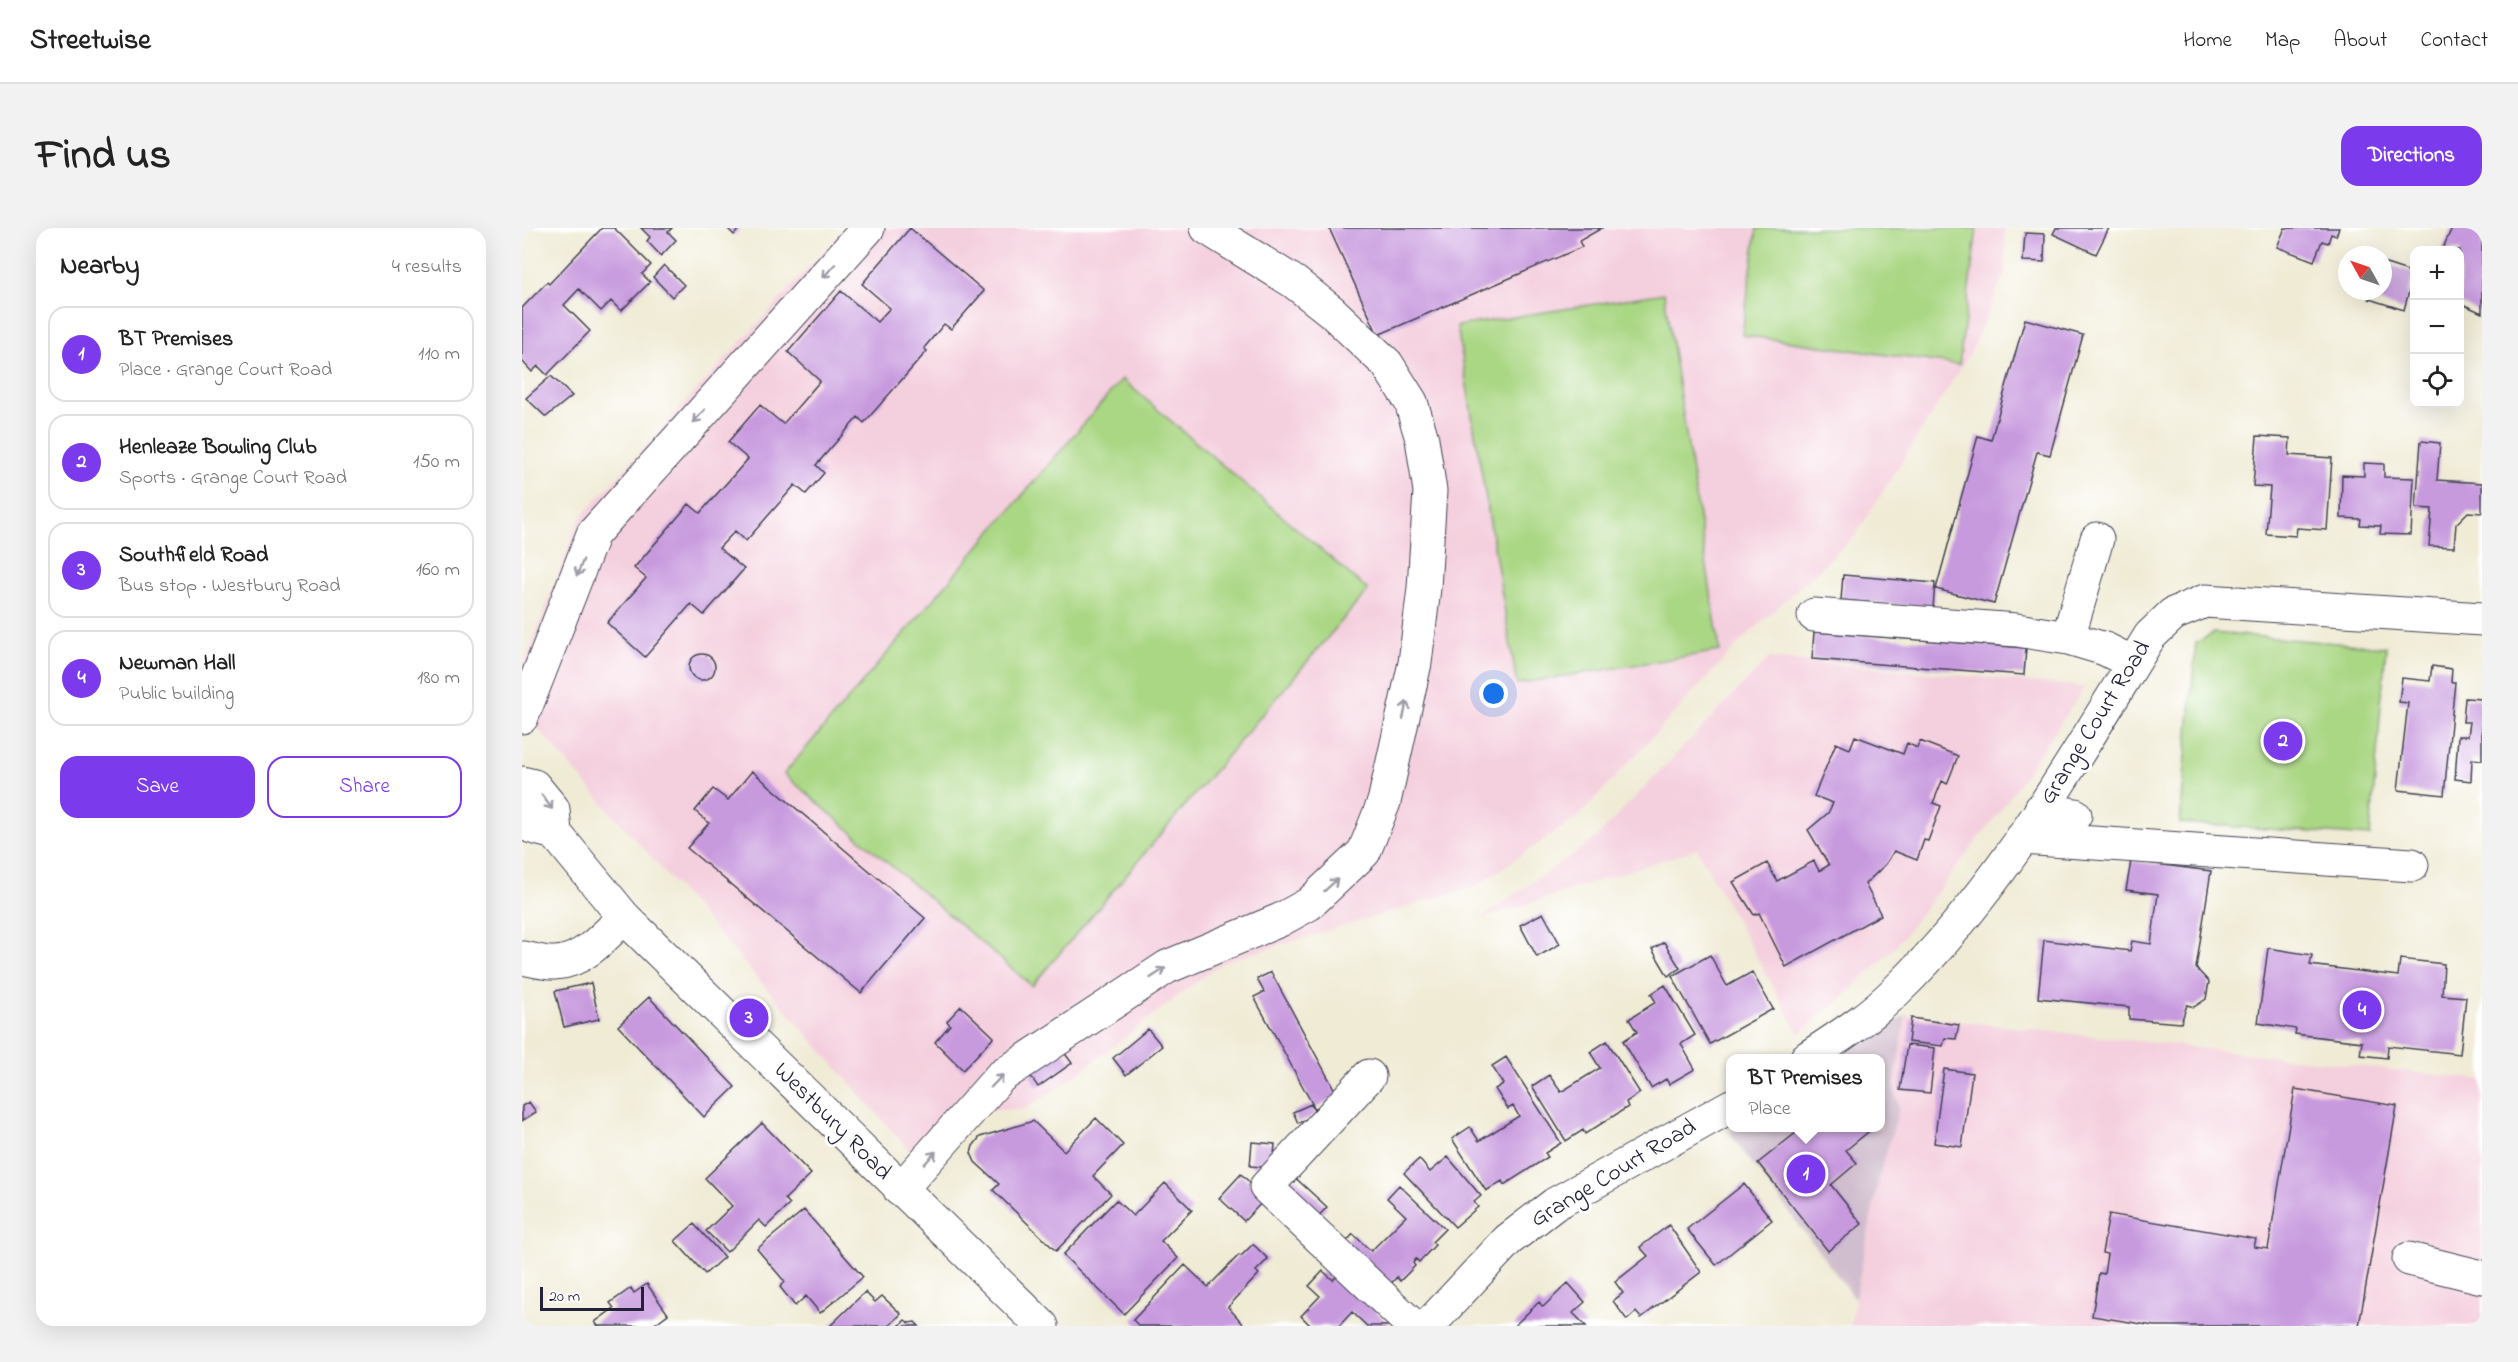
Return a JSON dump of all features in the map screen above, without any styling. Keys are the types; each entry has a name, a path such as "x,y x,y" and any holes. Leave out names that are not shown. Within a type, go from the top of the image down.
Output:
{"street":[{"path":"526,706 593,534 868,228"},
{"path":"900,1190 1000,1077 1167,967 1280,920 1309,904 1364,852 1384,801 1415,663 1425,569 1430,491 1422,439 1411,402 1387,364 1331,311 1294,282 1207,228"},
{"path":"2068,638 2097,539"},
{"name":"Grange Court Road","path":"1815,1054 1894,993 1951,932 2022,838 2150,636 2173,614 2205,601 2482,619"},
{"path":"1814,615 2017,630 2068,638 2105,650 2133,663"},
{"name":"Westbury Road","path":"522,783 534,786 553,809 555,833 624,917 900,1190 1042,1326"},
{"path":"2041,809 2075,815"},
{"name":"Westbury Road","path":"522,814 532,827 555,833"},
{"path":"2022,838 2412,865"},
{"path":"522,958 555,963 575,957 596,944 624,917"},
{"path":"1369,1076 1266,1187 1413,1326"},
{"name":"Grange Court Road","path":"1428,1326 1508,1240 1555,1204 1726,1110"},
{"path":"2409,1259 2482,1277"}],"shaded area":[{"path":"845,228 2005,228 2005,273 1970,353 1855,536 1742,640 1579,816 1476,886 1221,963 1064,1084 1025,1109 961,1110 917,1159 522,711 522,669 580,518"},
{"path":"1769,658 2085,687 2000,811 1895,947 1849,992 1799,1034 1697,849 1478,920 1595,839"},
{"path":"1906,1015 2482,1080 2482,1326 1850,1326 1879,1178 1899,1108 1894,1086"},
{"path":"1906,1015 1894,1086 1899,1108 1879,1178 1855,1299 1729,1133 1885,1132 1885,1054 1843,1054"}],"green space":[{"path":"1757,228 1977,228 1959,365 1742,335"},
{"path":"1664,293 1720,651 1517,684 1457,326"},
{"path":"1122,379 1368,590 1032,986 784,774"},
{"path":"2214,633 2386,647 2370,836 2180,823 2196,643"}],"building":[{"path":"602,228 614,228 651,265 642,274 650,282 621,311 611,301 601,311 579,289 564,305 590,331 547,375 538,366 532,372 522,361 522,308 547,282 549,284"},
{"path":"641,228 672,228 668,232 676,240 661,256 647,241 650,237"},
{"path":"727,228 740,228 734,235"},
{"path":"910,228 984,291 951,329 944,324 924,348 927,351 864,423 858,417 816,465 824,473 806,494 795,485 746,541 735,531 719,548 744,569 704,615 691,604 645,657 607,623 646,578 634,568 689,504 700,513 748,459 728,442 760,405 783,424 820,381 788,352 841,291 877,322 890,308 862,284"},
{"path":"1329,228 1602,228 1579,241 1582,247 1378,335"},
{"path":"2056,228 2109,228 2096,254 2053,234"},
{"path":"2285,228 2339,228 2336,236 2331,234 2328,243 2322,241 2314,261 2277,247"},
{"path":"2452,228 2482,228 2482,313 2464,305 2464,246 2444,246"},
{"path":"2025,233 2045,234 2044,262 2023,261"},
{"path":"664,265 684,285 672,297 653,277"},
{"path":"2392,266 2410,272 2410,288 2404,310 2372,300 2392,300"},
{"path":"2025,319 2083,335 2050,455 2037,452 1994,604 1936,589 1978,436 1991,440"},
{"path":"551,376 572,396 546,417 526,398"},
{"path":"2257,436 2290,438 2289,455 2332,458 2327,530 2297,528 2296,536 2266,534 2270,487 2253,486"},
{"path":"2421,441 2440,443 2437,480 2482,483 2482,513 2468,512 2456,524 2454,547 2429,546 2432,509 2416,508"},
{"path":"2364,463 2384,464 2384,477 2414,478 2411,535 2380,534 2381,526 2360,525 2361,519 2341,518 2342,475 2364,476"},
{"path":"1843,575 1935,583 1933,608 1841,600"},
{"path":"1814,632 2026,648 2024,675 1812,659"},
{"path":"702,654 711,658 715,667 711,676 702,680 693,676 689,667 693,658"},
{"path":"2432,666 2452,669 2451,682 2455,682 2444,795 2398,790 2408,703 2399,702 2402,678 2430,681"},
{"path":"2465,698 2482,699 2482,760 2472,759 2471,781 2455,779 2458,736 2468,736 2470,722 2463,722"},
{"path":"1855,736 1903,754 1907,743 1917,748 1920,741 1958,756 1947,784 1942,781 1933,803 1941,806 1928,841 1924,840 1917,860 1894,851 1886,864 1865,884 1881,915 1786,967 1759,913 1754,915 1733,882 1767,863 1777,881 1814,861 1819,871 1829,865 1808,830 1828,813 1833,803 1814,796 1836,743 1850,749"},
{"path":"752,771 925,918 861,993 687,848 709,823 695,811 713,789 728,800"},
{"path":"2131,861 2211,871 2196,968 2209,982 2206,999 2194,1007 2187,1005 2181,1023 2129,1019 2129,1007 2038,998 2044,940 2130,951 2132,941 2151,944 2158,894 2126,890"},
{"path":"1543,913 1560,944 1537,957 1520,925"},
{"path":"1664,942 1680,968 1668,976 1652,949"},
{"path":"2268,948 2312,955 2310,965 2398,976 2400,959 2444,964 2442,995 2466,997 2460,1054 2388,1046 2387,1058 2360,1055 2362,1042 2295,1034 2296,1029 2258,1023"},
{"path":"1710,955 1727,986 1752,972 1773,1009 1710,1044 1672,976"},
{"path":"1271,972 1338,1096 1315,1109 1254,997 1264,992 1257,979"},
{"path":"591,983 599,1019 564,1027 555,991"},
{"path":"1665,985 1695,1035 1681,1044 1695,1069 1669,1084 1666,1079 1651,1088 1623,1041 1637,1032 1629,1019 1656,1002 1651,994"},
{"path":"649,997 735,1087 704,1117 618,1026"},
{"path":"961,1006 994,1037 963,1070 935,1042 950,1025 947,1021"},
{"path":"1911,1018 1959,1025 1956,1039 1945,1038 1943,1046 1908,1042"},
{"path":"1148,1029 1162,1046 1126,1075 1113,1058"},
{"path":"1607,1041 1640,1093 1626,1102 1628,1107 1585,1134 1583,1130 1566,1141 1532,1086 1549,1075 1561,1092 1600,1068 1590,1052"},
{"path":"1907,1045 1935,1048 1930,1093 1900,1090"},
{"path":"1063,1051 1072,1063 1038,1087 1029,1074"},
{"path":"1506,1057 1561,1143 1545,1153 1548,1157 1504,1185 1502,1181 1486,1191 1452,1139 1470,1127 1479,1141 1519,1116 1513,1106 1508,1109 1495,1089 1503,1084 1492,1066"},
{"path":"1944,1069 1972,1073 1962,1147 1934,1143"},
{"path":"2295,1089 2397,1106 2359,1326 2154,1326 2092,1316 2099,1273 2104,1274 2107,1254 2102,1253 2109,1214 2256,1239 2254,1247 2268,1249"},
{"path":"529,1102 536,1112 522,1121 522,1106"},
{"path":"1311,1104 1316,1115 1298,1123 1293,1112"},
{"path":"1096,1118 1123,1145 1093,1176 1111,1194 1056,1251 993,1190 999,1184 975,1162 971,1153 973,1146 980,1137 1033,1121 1064,1151"},
{"path":"762,1123 811,1174 785,1199 790,1204 766,1227 759,1220 727,1252 706,1231 732,1206 705,1178"},
{"path":"1797,1132 1868,1132 1846,1150 1857,1163 1831,1185 1862,1224 1828,1251 1758,1163"},
{"path":"1252,1142 1275,1144 1273,1168 1250,1166"},
{"path":"1448,1157 1481,1196 1474,1202 1478,1207 1455,1227 1404,1173 1419,1159 1430,1172"},
{"path":"1289,1172 1327,1207 1312,1223 1274,1188"},
{"path":"1241,1174 1266,1198 1244,1221 1219,1198"},
{"path":"1165,1183 1192,1210 1161,1241 1178,1258 1124,1314 1063,1255 1116,1200 1133,1216"},
{"path":"1744,1184 1772,1220 1716,1265 1687,1229"},
{"path":"1399,1185 1445,1229 1432,1242 1435,1245 1419,1262 1416,1259 1413,1263 1415,1266 1400,1281 1397,1277 1384,1291 1340,1249 1353,1234 1371,1251 1406,1216 1387,1198"},
{"path":"804,1210 863,1277 820,1313 806,1296 795,1306 780,1287 785,1282 757,1249"},
{"path":"694,1224 724,1257 705,1274 675,1241"},
{"path":"1669,1225 1701,1272 1641,1318 1636,1312 1627,1320 1613,1301 1623,1293 1615,1282 1648,1256 1640,1247"},
{"path":"1253,1244 1268,1259 1256,1271 1259,1274 1228,1307 1245,1326 1139,1326 1133,1320 1185,1265 1208,1287"},
{"path":"1323,1271 1333,1280 1340,1272 1390,1326 1367,1326 1352,1312 1339,1326 1311,1326 1301,1316 1320,1296 1309,1286"},
{"path":"1568,1283 1585,1302 1573,1313 1586,1326 1514,1326 1539,1302 1543,1307"},
{"path":"647,1284 668,1314 652,1326 598,1326 595,1322 614,1308 610,1303 631,1288 634,1293"},
{"path":"865,1292 875,1302 882,1296 901,1314 889,1326 830,1326"},
{"path":"905,1320 909,1323 915,1322 919,1326 899,1326"}],"place":[{"name":"Henleaze Bowling Club","path":"2283,741"},
{"name":"Newman Hall","path":"2362,1010"},
{"name":"Southfield Road","path":"749,1018"},
{"name":"BT Premises","path":"1806,1174"}]}
